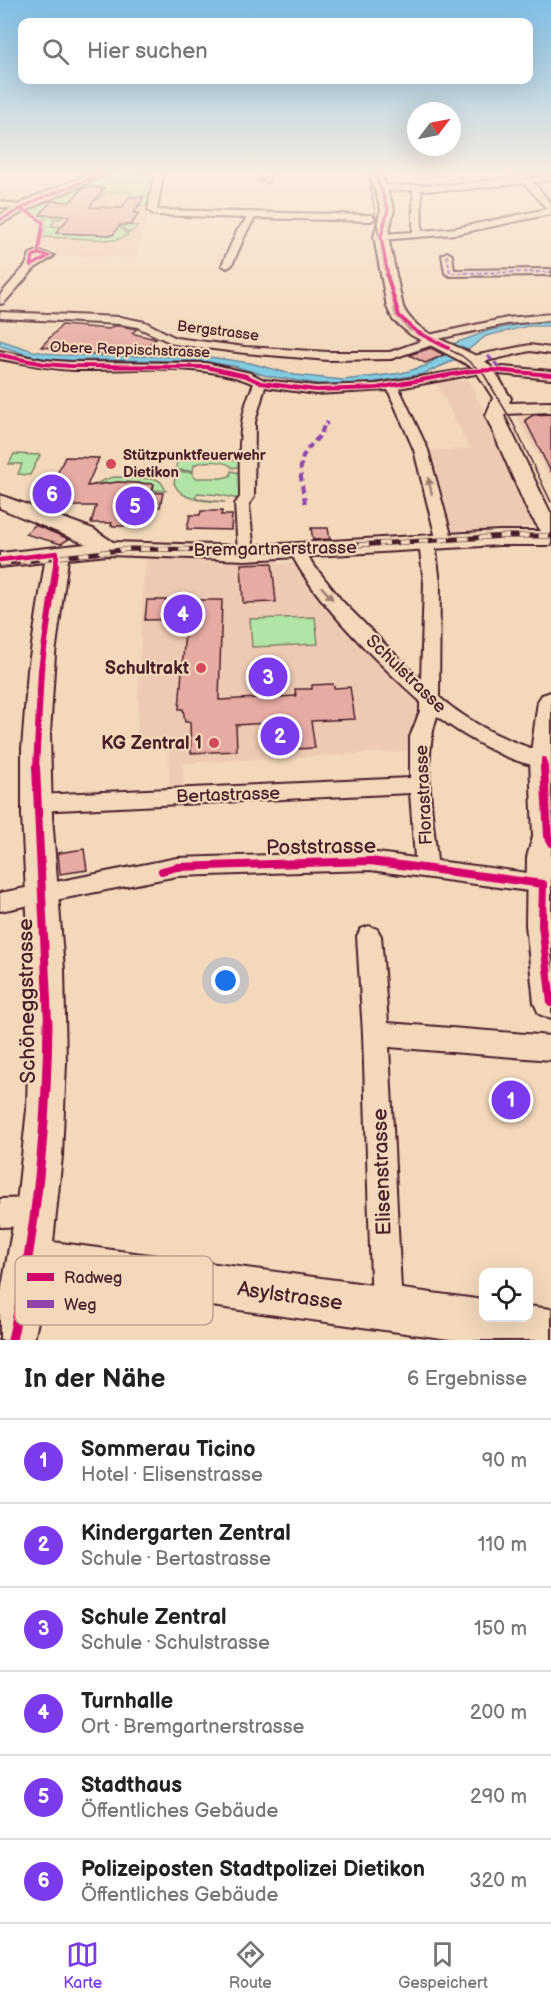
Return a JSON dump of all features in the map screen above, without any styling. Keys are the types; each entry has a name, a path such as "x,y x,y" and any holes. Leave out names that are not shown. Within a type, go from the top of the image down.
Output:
{"main road":[{"path":"382,236 397,313 407,325 465,357 488,402 497,408 551,407"},
{"path":"497,408 495,416 505,440 539,512 551,530"},
{"path":"0,501 85,534 108,548"},
{"name":"Bremgartnerstrasse","path":"0,560 108,548 246,553 551,538"},
{"name":"Schöneggstrasse","path":"30,1256 36,1212 45,1101 47,1021 36,763 40,680 57,553"},
{"path":"551,701 544,760 549,839 542,857 547,885 542,925 551,1003"},
{"name":"Asylstrasse","path":"213,1286 551,1331"},
{"name":"Schöneggstrasse","path":"12,1340 15,1325"}],"street":[{"path":"227,265 240,236"},
{"path":"447,255 450,273 551,272"},
{"path":"0,301 31,266"},
{"name":"Bergstrasse","path":"0,315 125,321 147,326 157,335 174,341 303,355 391,355 407,352 465,357"},
{"path":"465,357 507,321 551,317"},
{"path":"465,357 530,348 551,351"},
{"name":"Obere Reppischstrasse","path":"0,355 44,364 70,366 206,367 246,376 261,383 316,390 359,390 392,386 452,373 465,357"},
{"path":"465,357 551,375"},
{"path":"246,553 242,504 247,497 247,430 253,402 261,383"},
{"name":"Florastrasse","path":"392,386 421,450 436,543 432,584 429,711 420,737 420,785 427,870"},
{"name":"Schulstrasse","path":"298,551 300,560 362,632 429,700 473,732 504,747 544,760"},
{"name":"Bertastrasse","path":"37,803 420,785"},
{"name":"Poststrasse","path":"0,902 177,867 370,861 547,885"},
{"name":"Elisenstrasse","path":"369,936 376,1034 387,1310"},
{"path":"376,1034 551,1048"},
{"path":"0,1213 36,1212"}],"shaded area":[{"path":"43,236 142,236 134,258 55,255 55,250 40,250"},
{"path":"469,380 537,525 513,530 437,536 416,451 470,449 436,382"},
{"path":"551,410 551,480 515,413"},
{"path":"147,557 262,560 264,563 277,559 277,564 296,563 333,608 422,701 413,751 185,763 183,764 184,791 170,792 168,740 151,740 150,744 135,748 130,745 132,734 137,732 143,588"}],"green space":[{"path":"43,236 127,236 116,240"},
{"path":"14,454 40,455 30,475 18,474 22,464 9,464"},
{"path":"163,454 229,455 230,460 240,461 241,466 233,468 225,463 209,462 194,465 193,471 176,470 177,460"},
{"path":"231,471 241,473 239,499 198,493 195,496 197,499 225,502 196,499 183,494 174,483 176,472 193,472 196,478 222,478 230,476"},
{"path":"115,477 156,479 161,482 166,491 153,490 154,485 118,482 100,484 98,489 102,492 45,491 43,497 53,500 52,502 40,501 41,497 31,497 34,492 46,490 77,489"},
{"path":"315,617 318,644 252,647 250,619"}],"water":[{"path":"551,322 551,326 528,326 486,336 453,361 423,374 351,386 318,384 267,376 234,366 198,361 57,360 34,357 0,346 0,340 33,351 59,355 209,357 250,363 295,375 343,380 402,373 425,366 444,354 453,344 488,331 520,324"}],"building":[{"path":"62,325 109,329 113,326 120,326 137,329 132,333 156,339 141,350 134,348 127,353 83,354 84,351 41,347"},
{"path":"431,348 444,355 425,363 409,355"},
{"path":"551,414 551,472 525,420 533,415"},
{"path":"65,457 99,458 87,486 118,482 154,484 152,492 163,493 160,507 136,507 132,526 111,526 112,523 91,523 96,506 51,506 53,500 46,498"},
{"path":"201,511 222,511 221,515 232,515 231,530 187,529 190,515 200,515"},
{"path":"35,525 69,539 61,544 25,534"},
{"path":"311,528 328,528 330,539 313,540"},
{"path":"272,563 276,602 243,603 241,564"},
{"path":"147,600 222,600 219,700 296,696 295,689 312,689 312,685 333,684 334,688 350,687 355,719 311,721 315,748 271,750 269,723 236,725 237,751 191,753 190,722 185,722 183,709 179,709 186,619 145,620"},
{"path":"84,849 87,870 60,874 58,853"}],"tram line":[{"path":"379,236 396,316 410,330 462,356 483,373 513,423 551,502"}],"railway":[{"path":"0,564 130,549 274,550 506,536 551,536"}],"marked path":[{"path":"447,255 450,273 551,272"},
{"path":"488,356 503,371"},
{"path":"305,503 301,473 305,452 320,438 324,424 328,423"}],"cycle path":[{"path":"38,254 41,236"},
{"path":"381,236 387,273 399,316 417,332 448,348"},
{"path":"38,254 49,256 31,266 33,256 38,254"},
{"path":"0,355 44,364 70,366 206,367 246,376 261,383 316,390 377,388 471,371 492,370 551,375"},
{"path":"0,560 57,553 56,574 41,670 36,749 37,816 48,1016 46,1109 30,1256"},
{"path":"544,760 548,836 551,843"},
{"path":"162,871 177,867 370,861 543,884 542,925 551,1003"},
{"path":"12,1340 15,1325"}],"place":[{"name":"Stützpunktfeuerwehr Dietikon","path":"111,464"},
{"name":"Polizeiposten Stadtpolizei Dietikon","path":"52,494"},
{"name":"Stadthaus","path":"135,506"},
{"name":"Turnhalle","path":"183,614"},
{"name":"Schultrakt","path":"201,668"},
{"name":"Schule Zentral","path":"268,677"},
{"name":"Kindergarten Zentral","path":"280,736"},
{"name":"KG Zentral 1","path":"214,743"},
{"name":"Sommerau Ticino","path":"511,1100"}]}
